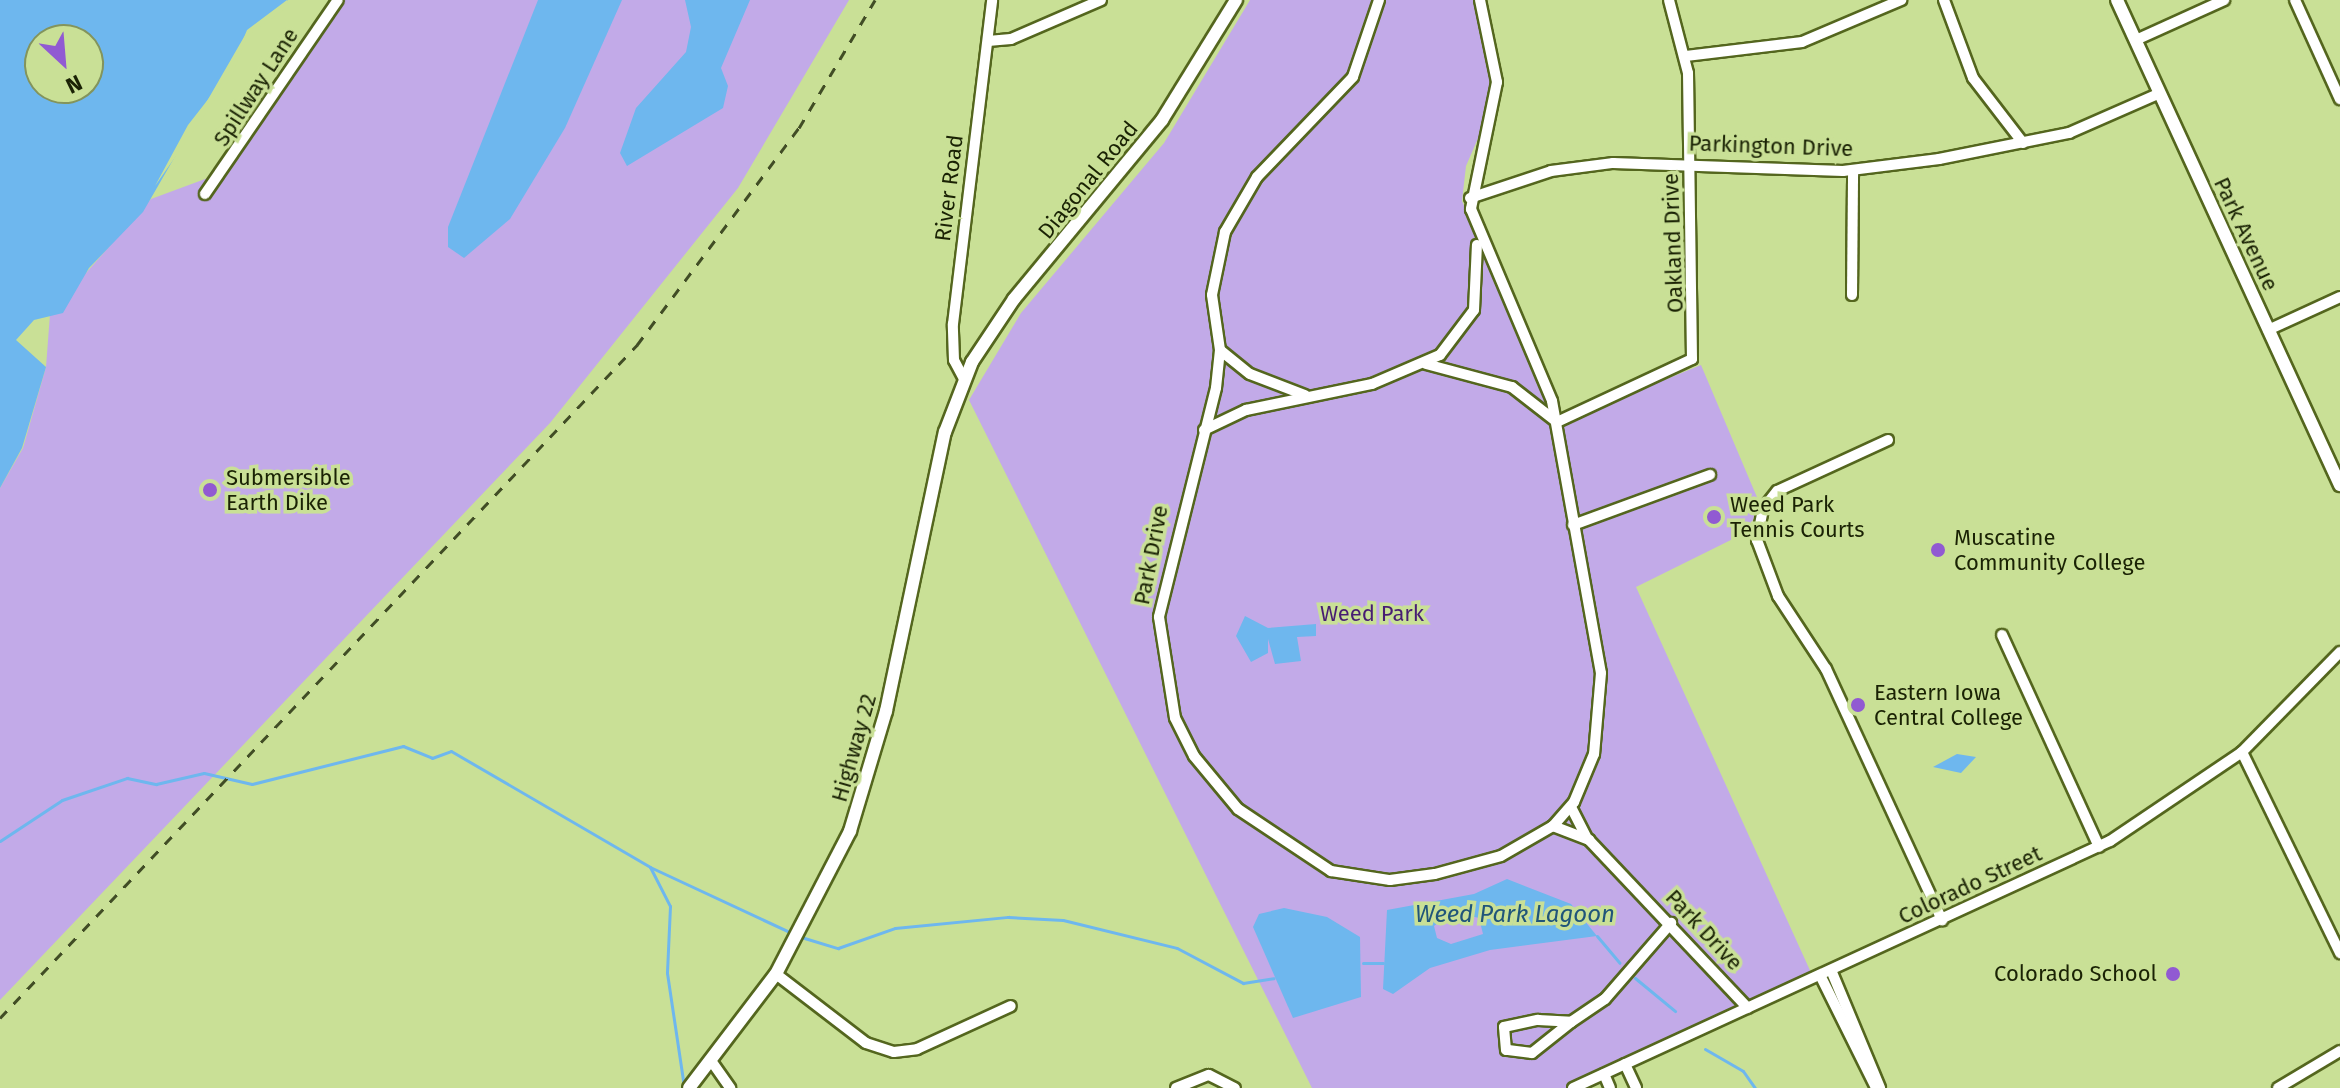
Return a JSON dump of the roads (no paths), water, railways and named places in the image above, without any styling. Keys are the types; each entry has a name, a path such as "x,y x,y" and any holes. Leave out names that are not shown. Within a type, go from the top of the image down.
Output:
{"main road":[{"name":"Diagonal Road","path":"964,379 995,323 1162,120 1236,0"},
{"name":"Park Avenue","path":"2117,0 2340,485"},
{"name":"Highway 22","path":"689,1088 712,1062 776,974 834,867 865,788 964,379"}],"street":[{"name":"Spillway Lane","path":"205,194 338,0"},
{"name":"River Road","path":"964,379 954,360 953,324 992,0"},
{"path":"988,41 1011,39 1101,0"},
{"name":"Park Drive","path":"1379,0 1353,77 1231,215 1213,282 1220,350 1204,430 1165,570 1158,640 1175,718 1211,779 1292,851 1368,879 1411,879 1477,864 1553,826 1571,807 1594,754 1602,701 1557,422 1543,378 1476,235 1470,198 1497,82 1480,0"},
{"name":"Oakland Drive","path":"1557,422 1665,376 1687,364 1697,347 1686,56 1669,0"},
{"path":"1686,56 1802,42 1901,0"},
{"path":"1944,0 1973,78 2023,143"},
{"path":"2136,40 2224,0"},
{"path":"2295,0 2340,99"},
{"name":"Parkington Drive","path":"1470,198 1569,167 1690,162 1853,170 2023,143 2082,128 2160,93"},
{"path":"1852,295 1853,170"},
{"path":"1204,430 1246,410 1312,397 1426,364 1452,346 1474,310 1476,235"},
{"path":"2268,330 2340,297"},
{"path":"1220,350 1250,374 1312,397"},
{"path":"1426,364 1525,394 1557,422"},
{"path":"1525,394 1543,378"},
{"path":"1888,440 1777,491 1763,509 1757,540 1778,596 1826,669 1942,920"},
{"path":"1573,525 1710,475"},
{"path":"2002,635 2099,847"},
{"name":"Colorado Street","path":"1573,1088 2099,847 2172,806 2242,752 2340,652"},
{"path":"2242,752 2340,953"},
{"path":"1571,807 1589,840"},
{"name":"Park Drive","path":"1553,826 1589,840 1671,923 1748,1008"},
{"path":"1571,1022 1511,1023 1501,1041 1510,1054 1525,1055 1605,999 1671,923"},
{"path":"1831,970 1878,1088"},
{"path":"776,974 866,1043 894,1052 917,1049 1011,1006"},
{"path":"1820,975 1878,1088"},
{"path":"2278,1088 2340,1051"},
{"path":"712,1062 730,1088"},
{"path":"1625,1064 1636,1088"},
{"path":"1604,1074 1610,1088"},
{"path":"1176,1088 1209,1075 1235,1088"}],"water":[{"path":"0,0 288,0 248,30 143,212 89,268 63,313 34,320 16,340 46,367 22,448 0,488"},
{"path":"538,0 622,0 565,128 510,219 464,258 448,247 448,227"},
{"path":"685,0 750,0 721,68 728,86 723,108 627,166 620,153 636,108 686,52 691,27"},
{"path":"1245,616 1268,628 1316,624 1316,636 1297,637 1301,661 1275,664 1268,639 1268,653 1251,662 1236,636"},
{"path":"1957,754 1976,757 1961,773 1933,767"},
{"name":"Weed Park Lagoon","path":"1507,879 1571,904 1597,936 1490,950 1430,968 1393,994 1383,989 1387,910 1474,894","holes":["1466,915 1479,918 1483,934 1451,944 1437,938 1434,926 1444,918"]},
{"name":"Weed Park Lagoon","path":"1284,908 1327,917 1360,937 1361,997 1293,1018 1253,927 1259,914"}],"waterway":[{"path":"0,841 62,800 127,778 156,784 204,773 252,784 403,746 432,758 451,751 650,867 794,934"},
{"path":"650,867 670,906 667,973 684,1087"},
{"path":"801,937 838,948 895,928 1008,917 1063,920 1177,948 1243,983 1274,978"},
{"path":"1597,936 1620,963"},
{"path":"1363,963 1383,963"},
{"path":"1635,978 1675,1011"},
{"path":"1705,1049 1743,1071 1755,1088"}],"railway":[{"path":"0,1018 637,345 799,128 875,0"}],"place":[{"name":"Submersible Earth Dike","path":"210,490"},
{"name":"Weed Park Tennis Courts","path":"1714,517"},
{"name":"Muscatine Community College","path":"1938,550"},
{"name":"Eastern Iowa Central College","path":"1858,705"},
{"name":"Colorado School","path":"2173,974"}],"park label":[{"name":"Weed Park","path":"1372,614"}]}
